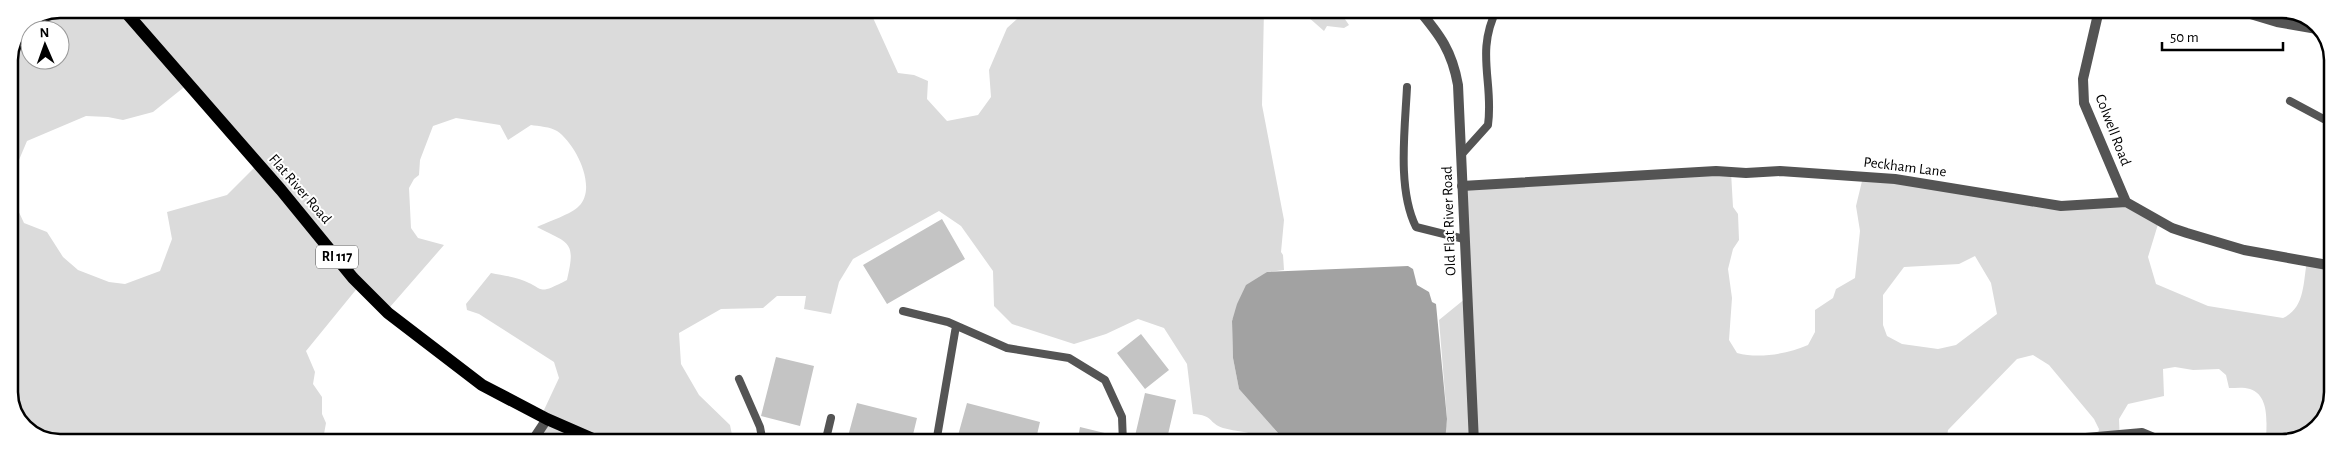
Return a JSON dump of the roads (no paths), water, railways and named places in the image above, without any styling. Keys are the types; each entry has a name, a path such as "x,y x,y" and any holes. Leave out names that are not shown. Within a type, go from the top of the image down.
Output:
{"main road":[{"name":"Flat River Road","path":"131,18 371,297 442,356 482,385 547,419 583,434"}],"street":[{"name":"Old Flat River Road","path":"1426,18 1443,38 1454,65 1458,85 1474,434"},
{"name":"Colwell Road","path":"2097,18 2083,79 2084,103 2126,202"},
{"path":"2264,18 2310,28"},
{"name":"Peckham Lane","path":"1462,186 1716,171 1746,173 1780,171 1895,179 2061,206 2126,202"},
{"path":"2126,202 2172,228 2187,233 2244,250 2324,265"},
{"path":"537,434 547,419"}],"lane":[{"path":"1461,155 1488,126 1485,47 1493,18"},
{"path":"1407,87 1404,161 1408,212 1416,227 1464,239"},
{"path":"2290,101 2324,119"},
{"path":"903,311 956,326 1007,348 1069,358 1105,380 1122,417 1123,434"},
{"path":"938,434 956,326"},
{"path":"739,379 762,434"},
{"path":"827,434 831,418"},
{"path":"2119,434 2142,432 2148,434"}]}
